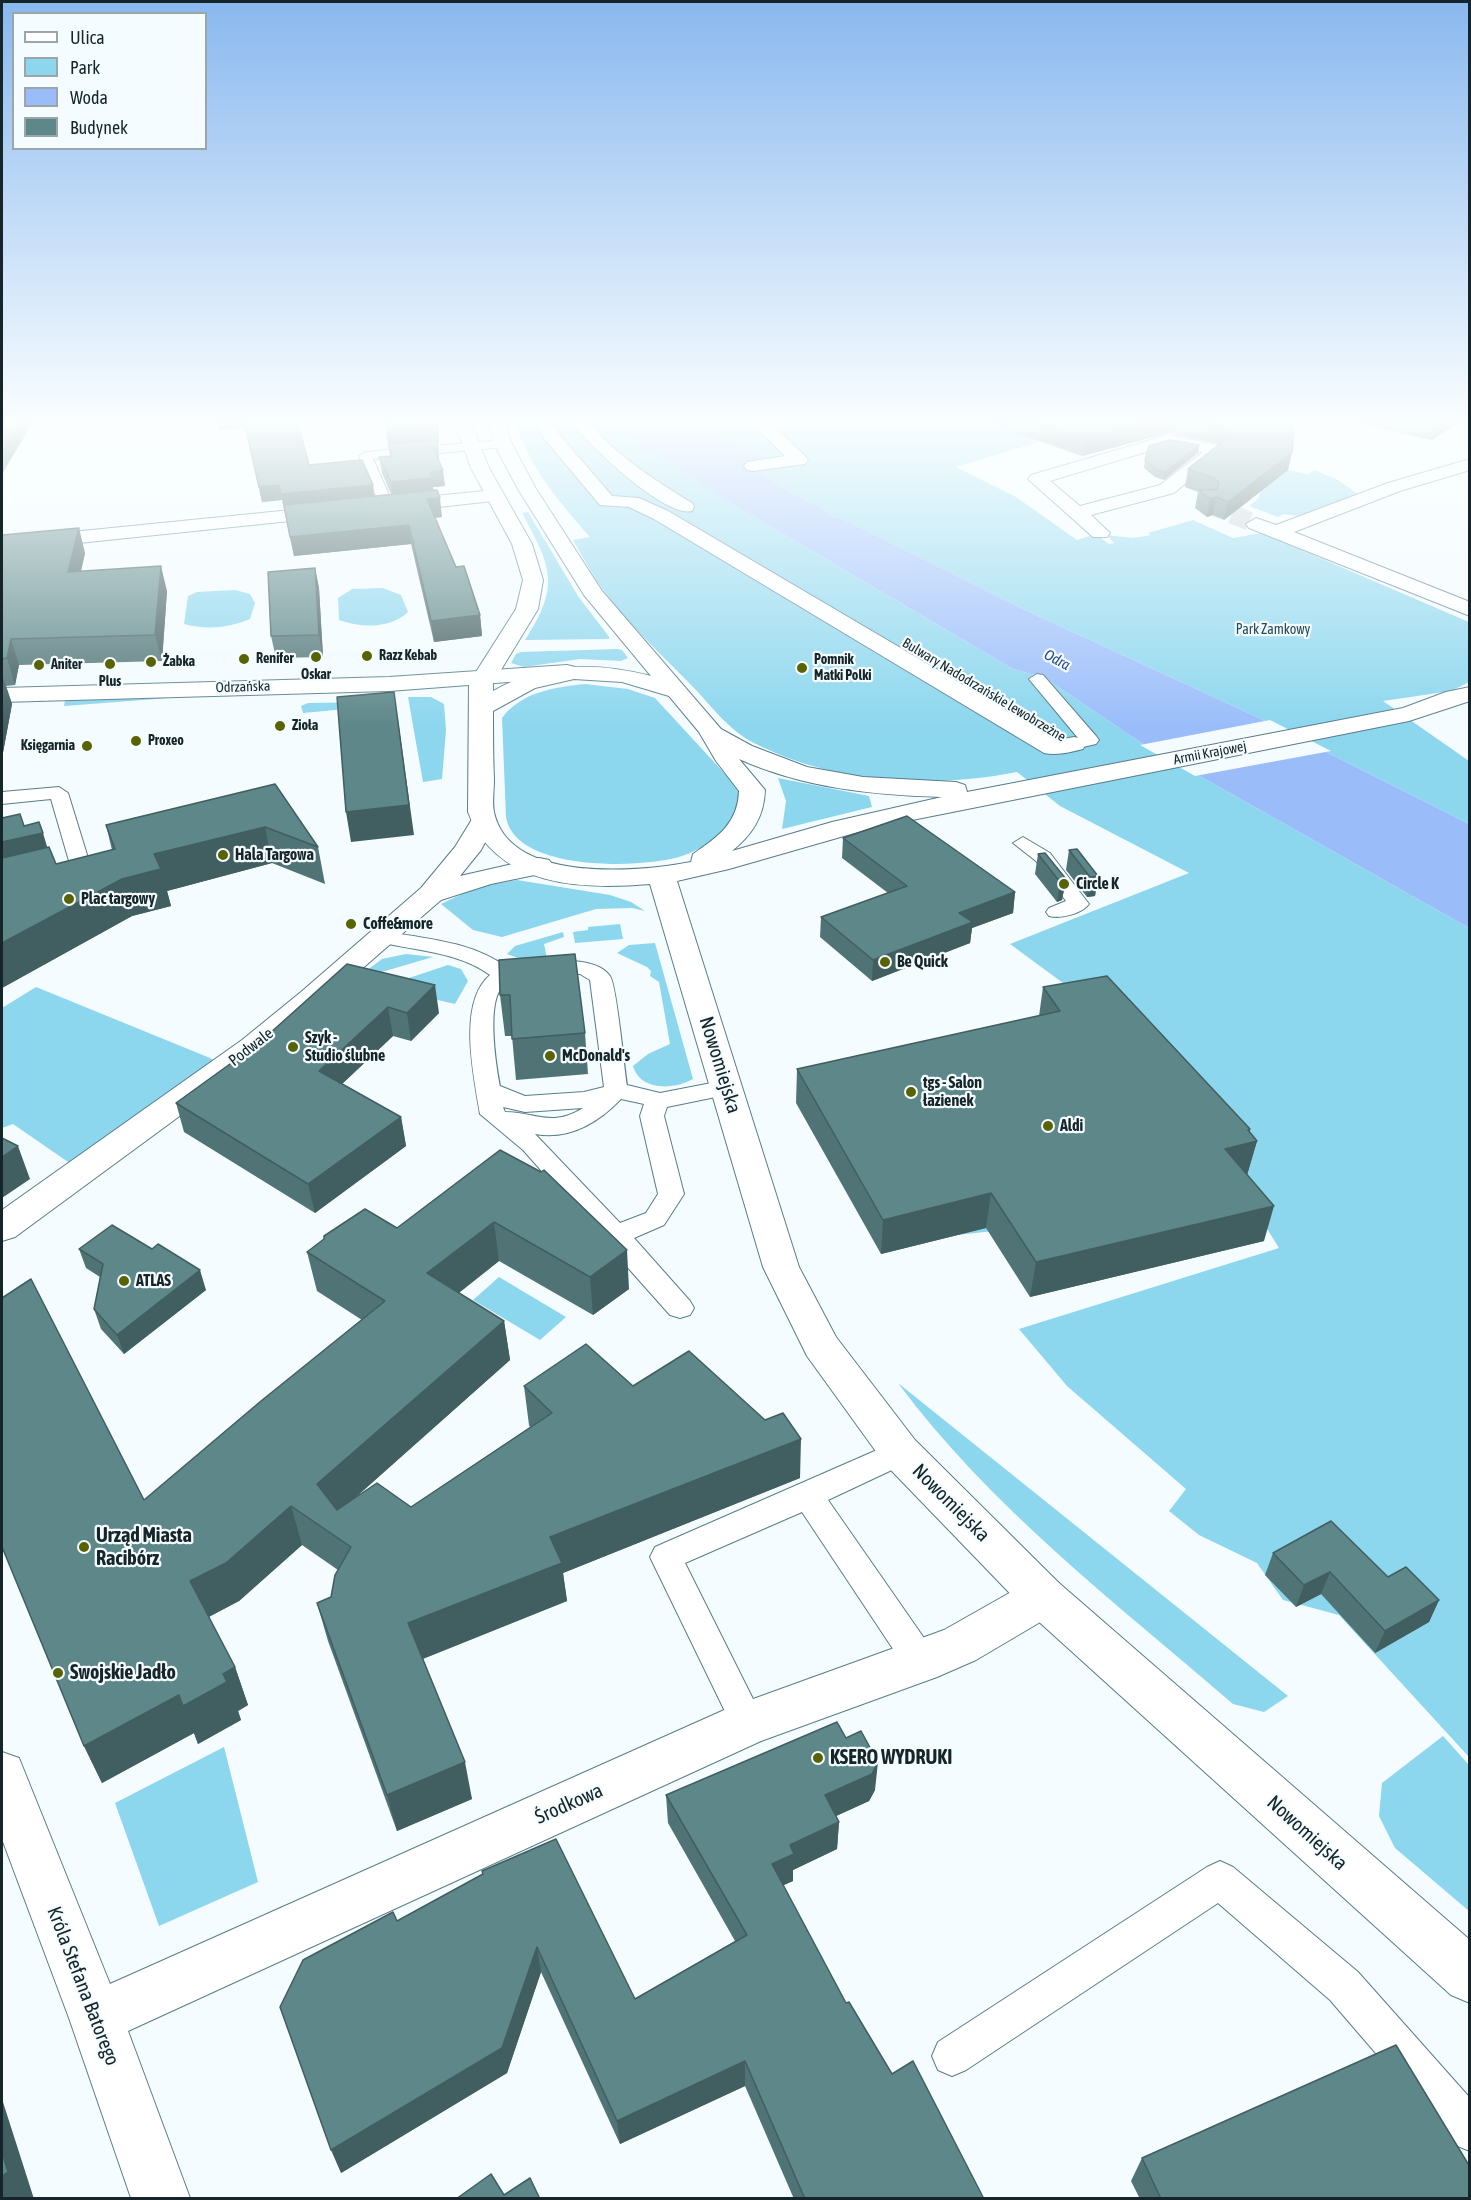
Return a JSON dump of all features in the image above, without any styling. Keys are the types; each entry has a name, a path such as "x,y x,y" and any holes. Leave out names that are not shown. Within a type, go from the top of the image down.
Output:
{"street":[{"path":"2,545 223,523"},
{"path":"510,523 522,544 533,580 527,609 481,683 480,803 483,822 491,837 502,848 539,866"},
{"path":"548,523 594,595 709,729 728,761 753,790 749,818 739,832 690,870"},
{"name":"Bulwary Nadodrzańskie lewobrzeżne","path":"674,523 1053,748 1074,744"},
{"name":"Bulwary Nadodrzańskie lewobrzeżne","path":"709,523 1074,744"},
{"path":"1089,523 1100,532"},
{"path":"1279,531 1301,523"},
{"path":"1256,524 1279,531 1470,610"},
{"path":"479,710 513,687 567,672 597,671 627,674 677,691"},
{"name":"Odrzańska","path":"2,694 389,684 567,672"},
{"name":"Armii Krajowej","path":"539,866 595,877 661,875 690,870 856,823 1409,714 1454,697 1470,694"},
{"name":"Armii Krajowej","path":"1409,714 1470,715"},
{"name":"Armii Krajowej","path":"709,729 757,757 836,780 884,788 1011,791"},
{"name":"Podwale","path":"2,1228 253,1047 431,894 467,850 483,822"},
{"name":"Podwale","path":"431,894 478,879 539,866"},
{"name":"Nowomiejska","path":"661,875 781,1267 821,1346 900,1452 1043,1597 1470,1977"},
{"name":"Środkowa","path":"96,2018 748,1724 921,1662 960,1645 1043,1597"},
{"name":"Króla Stefana Batorego","path":"2,1775 96,2018 160,2199"}],"lane":[{"path":"1037,679 1090,740 1074,744"},
{"path":"2,798 59,793 82,872 2,890"},
{"path":"1023,843 1043,857 1079,904 1056,912"},
{"path":"382,937 465,953 482,959 505,976"},
{"path":"616,1091 601,979 598,974 592,970 575,968 529,971 505,976 490,986 482,1011 490,1102 616,1235 680,1308"},
{"path":"616,1091 644,1095 657,1101 727,1088"},
{"path":"490,1102 534,1127 572,1124 592,1116 616,1091"},
{"path":"616,1235 655,1219 671,1194 652,1116 657,1101"},
{"path":"748,1724 666,1557 808,1496 900,1452"},
{"path":"808,1496 921,1662"},
{"path":"952,2056 1220,1880 1344,1986 1470,2130"}],"green space":[{"path":"527,523 534,523 578,596 610,638 525,640 544,605 548,590 548,576 540,548"},
{"path":"578,523 764,523 1013,669 1045,678 1143,744 1469,928 1469,1757 1339,1615 1283,1600 1257,1563 1199,1535 1169,1511 1186,1489 1067,1386 1019,1329 1279,1248 1251,1203 957,1235 1241,1165 1116,1022 1010,944 1189,873 1060,806 1017,772 951,780 917,781 850,775 785,757 745,738 722,718 647,641 604,591 573,540 590,537"},
{"name":"Park Zamkowy","path":"850,523 1052,523 1077,540 1096,534 1109,544 1114,543 1107,535 1133,538 1151,535 1148,533 1184,523 1199,523 1233,538 1262,533 1469,622 1469,682 1451,691 1383,701 1469,761 1469,824 1257,717 1023,609"},
{"path":"383,588 401,595 408,612 401,618 375,625 357,625 339,620 338,598 352,589"},
{"path":"235,590 250,594 255,603 250,619 217,627 184,624 188,596 197,592"},
{"path":"622,650 628,658 621,661 580,659 524,667 511,663 516,654 521,652"},
{"path":"585,684 628,689 655,698 737,787 739,801 735,813 715,838 682,856 639,863 611,864 555,857 532,848 515,835 506,817 502,718 519,702 539,692"},
{"path":"209,695 64,706 65,700"},
{"path":"408,697 431,697 444,704 446,730 442,779 423,782"},
{"path":"376,702 356,708 303,713 301,706 308,703"},
{"path":"778,778 869,796 872,807 782,829 786,801"},
{"path":"517,880 610,895 631,902 645,911 632,908 596,909 502,937 473,930 441,904 477,887"},
{"path":"620,924 623,939 575,943 573,932 588,930 588,927"},
{"path":"563,932 564,937 544,944 548,963 523,960 507,954 515,946"},
{"path":"655,943 693,1079 677,1085 650,1084 637,1074 633,1066 648,1054 670,1044 659,982 650,976 651,971 647,967 617,953 629,945"},
{"path":"406,954 433,957 354,980 382,959"},
{"path":"448,965 461,969 468,981 455,1004 382,987"},
{"path":"36,987 215,1061 71,1164 13,1124 2,1128 2,1008"},
{"path":"499,1277 566,1317 540,1340 473,1300"},
{"path":"898,1383 1288,1696 1264,1712 1233,1704 1100,1591 1014,1513 934,1428"},
{"path":"1443,1736 1469,1765 1469,1911 1395,1848 1379,1816 1382,1783"},
{"path":"224,1747 258,1882 159,1926 115,1803"}],"water":[{"name":"Odra","path":"764,523 850,523 1023,609 1257,717 1469,824 1469,928 1143,744 1045,678 1013,669"}],"pier":[{"path":"1270,720 1331,751 1195,776 1140,745"}],"building":[{"path":"287,523 437,523 456,567 464,566 480,615 431,621 409,525 290,537"},
{"path":"79,528 68,572 161,566 155,635 11,639 7,658 2,659 2,535"},
{"path":"315,568 319,635 271,636 268,572"},
{"path":"394,692 409,805 346,812 337,697"},
{"path":"275,784 318,847 265,827 154,854 161,869 122,879 2,943 2,858 49,847 56,864 115,849 106,825"},
{"path":"20,814 24,826 39,822 43,833 2,842 2,818"},
{"path":"907,816 1015,892 959,913 973,922 873,960 821,917 907,886 843,838"},
{"path":"1077,849 1098,876 1090,877 1069,850"},
{"path":"1045,853 1066,879 1060,882 1038,854"},
{"path":"575,954 585,1033 512,1039 510,995 500,995 499,960"},
{"path":"347,964 435,985 407,1013 388,1007 319,1071 401,1117 308,1184 176,1103 259,1043"},
{"path":"1107,976 1250,1129 1248,1130 1257,1141 1225,1149 1274,1206 1036,1262 991,1193 883,1220 797,1069 1060,1011 1043,987"},
{"path":"2,1138 18,1146 2,1157"},
{"path":"500,1150 541,1172 544,1170 627,1250 590,1277 494,1222 427,1273 504,1321 317,1484 337,1510 377,1483 411,1507 552,1413 524,1386 586,1344 633,1386 689,1351 765,1420 783,1413 801,1439 550,1537 562,1563 408,1623 465,1762 387,1795 317,1603 331,1597 335,1575 351,1547 291,1506 226,1563 190,1581 235,1667 223,1674 227,1682 183,1706 179,1695 84,1746 2,1547 2,1298 31,1279 144,1500 261,1401 385,1301 307,1252 324,1239 324,1236 365,1209 397,1228"},
{"path":"112,1225 152,1249 158,1244 200,1270 117,1335 94,1309 103,1264 79,1249"},
{"path":"1331,1521 1388,1577 1406,1567 1439,1600 1385,1631 1330,1572 1304,1585 1273,1553"},
{"path":"837,1722 846,1738 861,1731 878,1762 872,1774 825,1795 839,1822 790,1845 794,1854 772,1864 846,2003 849,2002 892,2074 913,2061 984,2199 805,2199 745,2061 617,2121 537,1947 502,2048 331,2150 280,2007 303,1960 393,1912 397,1921 483,1874 482,1871 556,1839 635,1999 747,1935 666,1795"},
{"path":"1396,2045 1470,2167 1470,2199 1161,2199 1142,2158"},
{"path":"2,2152 8,2172 2,2176"},
{"path":"491,2174 504,2195 530,2178 540,2199 456,2199"}],"place":[{"name":"Razz Kebab","path":"367,656"},
{"name":"Oskar","path":"316,657"},
{"name":"Renifer","path":"244,659"},
{"name":"Żabka","path":"151,662"},
{"name":"Plus","path":"110,664"},
{"name":"Aniter","path":"39,665"},
{"name":"Pomnik Matki Polki","path":"802,668"},
{"name":"Zioła","path":"280,726"},
{"name":"Proxeo","path":"136,741"},
{"name":"Księgarnia","path":"87,746"},
{"name":"Hala Targowa","path":"223,855"},
{"name":"Circle K","path":"1064,884"},
{"name":"Plac targowy","path":"69,899"},
{"name":"Coffe&more","path":"351,924"},
{"name":"Be Quick","path":"885,962"},
{"name":"Szyk - Studio ślubne","path":"293,1047"},
{"name":"McDonald's","path":"550,1056"},
{"name":"tgs - Salon łazienek","path":"911,1092"},
{"name":"Aldi","path":"1048,1126"},
{"name":"ATLAS","path":"124,1281"},
{"name":"Urząd Miasta Racibórz","path":"84,1547"},
{"name":"Swojskie Jadło","path":"58,1673"},
{"name":"KSERO WYDRUKI","path":"818,1758"}]}
